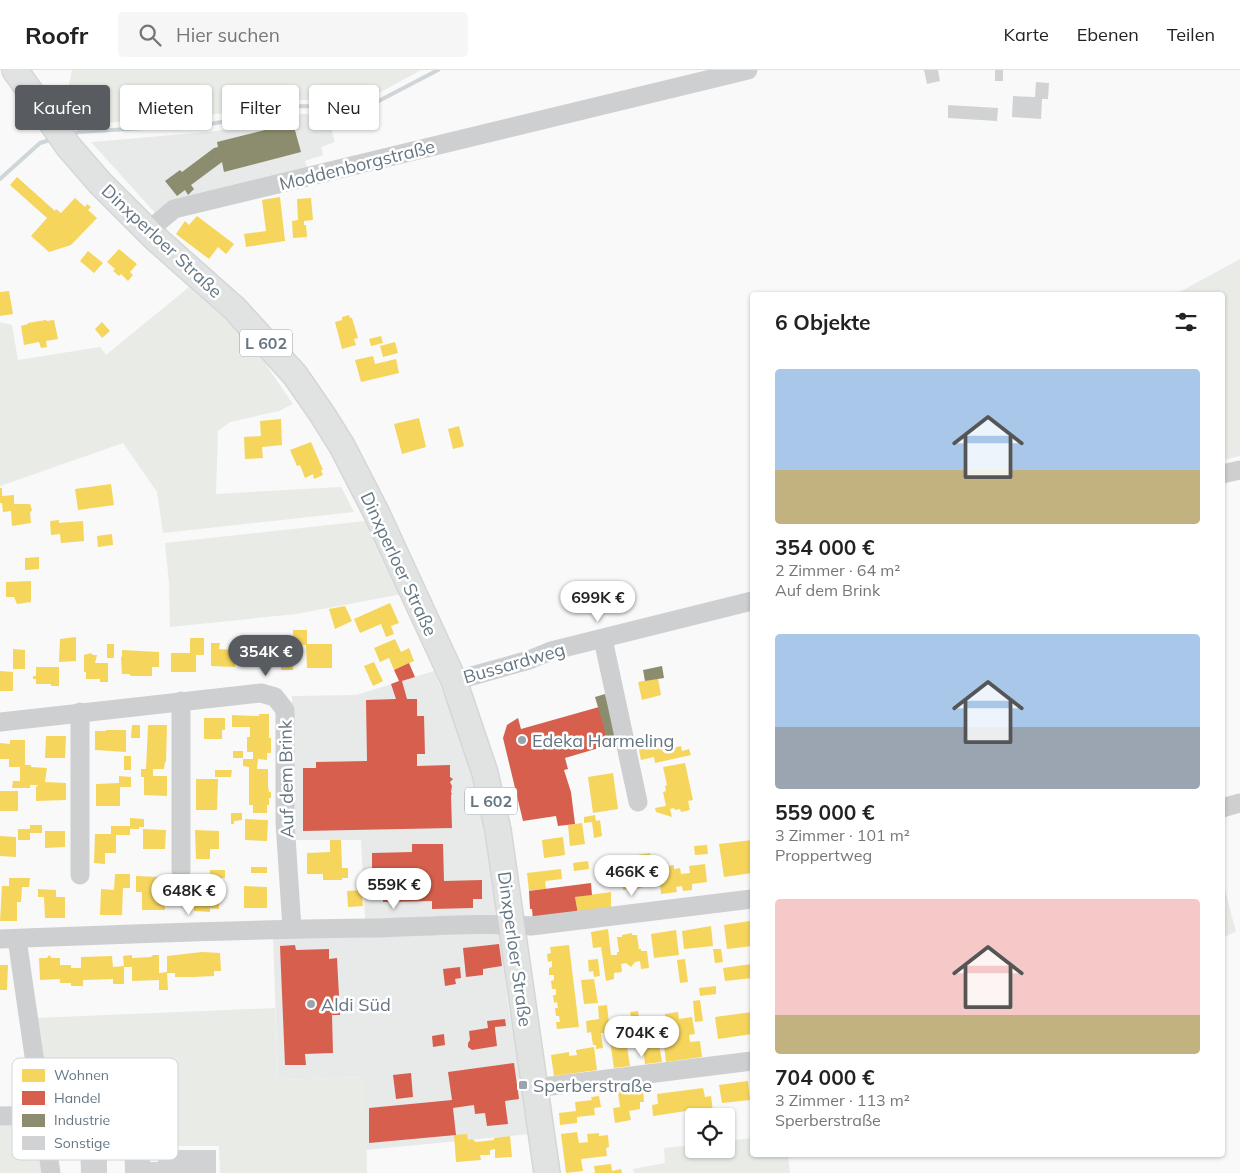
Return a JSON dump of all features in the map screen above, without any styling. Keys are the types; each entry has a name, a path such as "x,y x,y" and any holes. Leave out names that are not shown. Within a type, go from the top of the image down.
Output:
{"main road":[{"name":"Dinxperloer Straße","path":"15,70 68,146 100,183 148,231 235,309 295,375 342,446 377,514 454,681 485,773 498,830 547,1173"}],"street":[{"name":"Moddenborgstraße","path":"148,231 174,209 748,70"},
{"path":"1225,473 1240,470"},
{"name":"Bussardweg","path":"454,681 551,652 750,602"},
{"path":"603,639 638,802"},
{"name":"Auf dem Brink","path":"0,722 261,693 275,696 285,710 285,822 292,928"},
{"path":"180,871 182,701"},
{"path":"80,712 80,875"},
{"path":"1225,807 1240,803"},
{"path":"31,1058 8,939 292,928 531,926 750,900"},
{"path":"535,1088 750,1061"},
{"path":"49,1160 51,1173"}],"shaded area":[{"path":"72,70 421,70 379,93 379,85 309,85 309,100 299,100 299,85 222,85 222,113 212,114 212,85 120,85 120,122 110,123 110,85 69,85"},
{"path":"299,114 309,114 309,130 332,130 335,142 321,147 323,155 305,161 308,170 157,215 91,142 222,130 299,130"},
{"path":"1240,259 1240,456 1225,460 1225,292 1180,292"},
{"path":"189,287 251,343 293,404 279,411 230,422 218,431 216,494 341,487 354,512 163,533 157,492 123,443 0,486 0,322 12,325 18,360 100,347 106,355"},
{"path":"365,521 402,594 296,614 170,627 169,583 165,543"},
{"path":"434,671 459,731 472,769 493,874 508,1005 519,1052 530,1134 365,1150 365,1077 278,1080 273,937 366,937 361,840 292,840 292,696 356,695"},
{"path":"1225,890 1236,932 1225,936"},
{"path":"275,1008 278,1080 365,1077 367,1173 220,1173 219,1146 178,1146 178,1058 42,1058 36,1018"},
{"path":"12,1119 12,1160 42,1160 44,1173 0,1173 0,1120"},
{"path":"750,1138 750,1157 788,1157 790,1173 634,1173 633,1169 665,1163 664,1148 685,1146 685,1158 735,1158 735,1140"}],"building: Wohnen":[{"path":"17,177 55,211 56,209 61,213 75,198 85,207 87,204 91,207 88,210 97,218 71,245 49,252 31,236 47,218 10,185"},
{"path":"280,197 285,241 246,247 244,234 266,231 262,200"},
{"path":"311,198 313,220 304,221 307,237 293,238 292,221 298,220 297,199"},
{"path":"197,216 234,244 226,254 218,247 209,259 176,234 185,221 189,225"},
{"path":"119,249 137,264 130,272 133,275 128,281 121,274 119,276 113,271 115,269 107,262"},
{"path":"88,251 103,263 94,273 80,261"},
{"path":"9,291 13,314 0,316 0,292"},
{"path":"349,315 352,318 358,338 354,339 356,345 342,349 335,322"},
{"path":"54,320 58,339 46,341 47,347 41,348 39,342 24,345 21,326"},
{"path":"102,322 110,331 102,338 95,329"},
{"path":"381,336 383,343 371,346 369,339"},
{"path":"395,342 398,353 383,357 380,346"},
{"path":"373,356 375,364 396,359 399,373 361,382 355,360"},
{"path":"419,418 426,447 402,454 394,424"},
{"path":"281,419 282,445 262,447 263,458 245,459 244,437 261,436 260,421"},
{"path":"459,426 464,446 453,449 448,429"},
{"path":"311,442 323,470 321,470 323,475 314,479 313,474 305,478 300,465 297,466 290,450"},
{"path":"111,484 114,505 78,510 75,489"},
{"path":"0,488 2,488 2,496 14,495 14,504 30,504 32,510 30,513 31,523 12,526 11,511 3,512 2,503 0,503"},
{"path":"59,520 59,523 83,521 84,541 61,543 60,534 51,535 50,521"},
{"path":"112,534 113,545 98,547 97,536"},
{"path":"39,557 39,569 25,570 25,558"},
{"path":"31,581 31,602 17,604 14,597 6,597 6,582"},
{"path":"390,603 399,623 391,626 394,634 386,637 381,624 360,633 354,619"},
{"path":"345,606 352,621 335,629 329,609"},
{"path":"293,630 307,630 307,644 332,644 332,668 307,668 306,645 293,644"},
{"path":"76,637 76,661 59,662 60,639"},
{"path":"190,638 204,638 204,655 196,655 196,672 171,672 171,653 190,653"},
{"path":"395,639 401,652 409,648 414,661 394,670 389,658 380,662 374,648"},
{"path":"211,643 220,643 219,649 248,651 248,665 235,664 235,667 211,666"},
{"path":"282,643 282,658 293,658 293,670 281,670 281,661 255,661 255,644"},
{"path":"107,644 114,644 114,658 107,658"},
{"path":"13,649 25,650 25,669 13,669"},
{"path":"122,650 159,652 159,667 152,667 152,676 122,674"},
{"path":"91,653 97,655 95,663 108,663 108,682 100,682 100,679 86,679 84,655"},
{"path":"374,662 383,681 373,686 364,666"},
{"path":"36,667 59,667 59,686 36,684 36,679 33,679 33,676 36,676"},
{"path":"0,671 13,672 13,691 0,691"},
{"path":"658,678 661,695 642,700 638,682"},
{"path":"259,714 269,714 269,738 271,738 271,753 267,753 267,760 258,759 257,769 268,769 268,786 271,798 269,798 269,805 267,805 267,813 253,813 253,805 249,805 249,767 243,766 243,759 253,759 253,752 247,752 247,737 250,737 250,727 232,727 232,715 259,716"},
{"path":"204,718 225,718 225,730 222,730 222,739 204,739"},
{"path":"132,725 140,725 140,738 131,738"},
{"path":"148,725 167,725 166,762 164,769 153,769 153,776 167,776 167,796 144,795 144,777 141,777 141,769 146,769"},
{"path":"126,730 126,752 95,750 95,731"},
{"path":"46,736 66,736 65,758 45,758"},
{"path":"661,737 663,747 668,746 669,749 681,746 682,751 689,749 691,755 655,763 654,757 641,760 638,745 645,744 644,741"},
{"path":"10,740 25,740 25,765 47,768 45,782 66,783 66,800 36,801 36,787 38,785 30,785 30,788 12,788 13,781 20,781 20,767 9,767 9,759 0,759 0,743 10,744"},
{"path":"233,751 243,751 243,758 233,758"},
{"path":"124,756 131,756 131,770 124,770"},
{"path":"685,763 693,800 688,801 690,810 681,812 680,809 670,809 672,817 656,812 655,808 666,806 663,792 666,791 665,786 667,785 663,767"},
{"path":"215,770 232,770 231,777 215,777"},
{"path":"613,773 618,809 593,813 588,777"},
{"path":"119,776 131,777 131,787 120,787 120,806 96,806 96,784 119,783"},
{"path":"196,779 218,779 217,810 196,810"},
{"path":"0,791 18,791 18,811 0,811"},
{"path":"231,813 242,813 242,820 234,821 234,824 231,824"},
{"path":"595,815 596,821 600,820 602,836 594,838 592,822 584,823 584,817"},
{"path":"130,818 144,819 144,827 130,829 130,835 116,835 116,853 105,853 105,864 94,863 95,834 111,834 111,826 130,826"},
{"path":"245,819 268,820 267,841 245,840"},
{"path":"582,823 585,844 570,846 568,825"},
{"path":"30,825 42,825 42,833 30,833 30,840 18,840 18,829 30,829"},
{"path":"143,829 166,830 165,849 143,849"},
{"path":"195,830 219,831 219,849 210,849 210,859 196,859"},
{"path":"45,831 65,831 65,847 45,848"},
{"path":"0,836 16,837 16,857 0,856"},
{"path":"563,837 565,855 544,858 542,840"},
{"path":"330,840 341,840 342,868 348,868 348,878 342,878 342,880 323,880 323,874 307,874 307,853 330,852"},
{"path":"750,840 750,873 724,877 719,844"},
{"path":"707,845 708,854 695,855 694,846"},
{"path":"650,853 652,869 645,870 646,881 641,881 642,888 623,890 620,869 638,867 637,855"},
{"path":"588,861 589,869 574,871 573,863"},
{"path":"705,864 707,882 692,884 692,890 683,891 682,886 676,887 677,892 661,894 659,874 663,874 662,867 674,865 674,869 680,868 681,874 690,873 689,866"},
{"path":"251,867 267,867 267,873 251,873"},
{"path":"561,869 562,879 545,881 546,889 529,891 527,873"},
{"path":"210,870 225,870 225,878 210,878"},
{"path":"115,874 130,874 130,888 123,888 122,915 100,915 101,889 114,890"},
{"path":"136,876 158,877 158,892 165,892 165,910 142,910 142,892 136,892"},
{"path":"9,878 30,878 29,887 22,887 21,902 17,902 17,921 0,921 2,886 9,886"},
{"path":"244,886 267,887 267,908 244,908"},
{"path":"38,889 56,890 56,897 65,897 65,918 45,918 44,897 38,897"},
{"path":"362,890 363,906 348,907 347,891"},
{"path":"611,892 611,909 578,914 575,897"},
{"path":"194,894 219,895 219,909 210,908 210,912 194,911"},
{"path":"750,921 750,946 727,949 724,925"},
{"path":"711,926 713,946 684,949 682,931"},
{"path":"608,929 611,955 617,955 617,952 619,952 617,937 632,933 632,935 637,935 639,949 647,951 649,968 641,969 640,961 635,962 631,967 626,963 621,964 622,972 614,973 614,979 606,981 601,947 593,948 591,932"},
{"path":"676,930 679,955 654,958 651,934"},
{"path":"569,945 579,1027 557,1029 556,1022 560,1022 559,1016 556,1016 555,1008 558,1008 557,1002 554,1003 553,995 556,995 556,989 552,989 551,981 554,980 554,975 549,975 549,968 552,967 552,961 548,962 547,954 551,953 550,947"},
{"path":"713,949 721,949 723,962 715,963"},
{"path":"202,952 220,953 221,971 214,971 214,976 194,977 175,977 175,973 167,973 167,956"},
{"path":"49,955 52,958 60,958 60,965 71,965 71,968 81,968 81,957 112,956 113,967 124,966 123,956 132,955 132,958 159,955 159,973 167,972 168,990 159,990 159,980 132,981 132,967 124,967 124,984 113,984 113,979 83,980 83,986 71,986 71,983 60,983 60,979 40,980 39,958 47,958"},
{"path":"598,959 600,976 594,977 593,971 589,972 588,960"},
{"path":"685,959 688,982 680,983 677,960"},
{"path":"750,964 750,978 725,981 723,968"},
{"path":"0,965 8,965 7,990 0,990"},
{"path":"594,979 598,1003 584,1004 581,980"},
{"path":"716,986 716,994 700,996 699,988"},
{"path":"700,1000 703,1021 695,1022 693,1001"},
{"path":"607,1005 610,1033 601,1033 603,1048 596,1049 596,1045 593,1045 591,1032 587,1033 586,1021 599,1019 598,1006"},
{"path":"638,1011 640,1027 652,1026 653,1029 633,1031 633,1033 626,1034 624,1023 632,1022 630,1012"},
{"path":"678,1012 679,1019 692,1017 695,1034 689,1035 690,1042 700,1041 702,1057 666,1062 664,1045 674,1044 671,1029 667,1030 665,1014"},
{"path":"750,1012 750,1034 718,1039 715,1017"},
{"path":"621,1037 622,1040 626,1040 630,1066 614,1068 610,1041 615,1041 614,1038"},
{"path":"658,1037 662,1062 645,1064 642,1039"},
{"path":"594,1047 597,1070 554,1076 551,1055 569,1052 569,1056 577,1055 576,1050"},
{"path":"748,1081 750,1100 722,1103 719,1085"},
{"path":"703,1088 705,1097 711,1096 712,1108 685,1108 685,1111 653,1116 652,1105 658,1104 657,1094"},
{"path":"643,1089 644,1102 640,1102 640,1109 629,1111 631,1120 615,1123 613,1108 620,1107 618,1092"},
{"path":"599,1096 601,1107 594,1108 595,1115 577,1117 577,1123 560,1125 559,1113 576,1111 575,1102 592,1100 591,1097"},
{"path":"577,1132 579,1143 588,1142 587,1134 599,1133 599,1136 608,1135 609,1147 606,1148 607,1156 581,1159 583,1171 566,1173 561,1134"},
{"path":"467,1134 468,1140 472,1139 476,1142 510,1136 512,1157 495,1158 495,1149 490,1150 490,1155 480,1155 481,1160 456,1162 454,1135"},
{"path":"611,1164 612,1171 621,1169 622,1173 595,1173 594,1166"}],"building: Handel":[{"path":"409,663 415,677 402,681 407,699 417,699 417,716 424,716 425,754 417,754 417,766 450,765 450,777 453,779 450,782 452,786 452,828 303,831 303,768 316,768 316,762 367,761 366,700 396,699 391,684 399,681 394,670"},
{"path":"599,707 609,745 565,758 568,769 564,770 571,792 575,824 558,826 556,816 523,821 503,738 507,725 518,718 521,729"},
{"path":"412,844 443,844 444,881 482,880 482,899 473,899 473,908 432,909 432,901 383,902 383,873 372,873 372,853 412,852"},
{"path":"591,883 592,895 575,897 578,914 533,920 529,891"},
{"path":"499,944 502,966 483,969 483,975 466,977 463,948"},
{"name":"Aldi Süd","path":"295,945 296,950 329,949 329,959 337,958 340,1015 332,1015 333,1053 305,1054 306,1065 285,1065 280,946"},
{"path":"460,967 461,978 455,979 456,984 445,986 443,969"},
{"path":"505,1019 506,1026 495,1027 497,1046 472,1050 468,1047 470,1040 469,1031 488,1028 487,1021"},
{"path":"444,1034 445,1045 433,1047 432,1036"},
{"path":"514,1063 519,1099 505,1101 508,1124 487,1126 485,1113 475,1114 474,1105 453,1108 456,1135 369,1143 369,1108 452,1100 448,1072"},
{"path":"411,1073 413,1097 396,1099 393,1075"}],"building: Industrie":[{"path":"265,130 295,130 301,152 224,172 222,162 191,185 194,189 188,195 185,190 177,196 165,181 180,170 182,172 218,147 217,142"},
{"path":"662,666 664,678 645,681 643,670"},
{"path":"605,694 617,737 613,744 609,745 595,697"}],"building: Sonstige":[{"path":"924,70 938,70 940,81 927,84"},
{"path":"995,70 1003,70 1003,81 995,81"},
{"path":"1036,82 1049,83 1048,99 1042,99 1041,119 1012,117 1013,96 1035,97"},
{"path":"948,105 998,108 997,121 948,118"},
{"path":"178,1150 216,1150 216,1173 125,1173 125,1160 150,1160 150,1162 158,1162 158,1160 178,1160"},
{"path":"81,1160 107,1160 107,1173 81,1173"}],"waterway":[{"path":"70,134 209,124 248,118 292,106 358,107 371,105 438,70"},
{"path":"0,179 40,143 53,139"}],"place":[{"name":"Edeka Harmeling","path":"522,740"},
{"name":"Aldi Süd","path":"311,1004"},
{"name":"Sperberstraße","path":"523,1085"}]}
